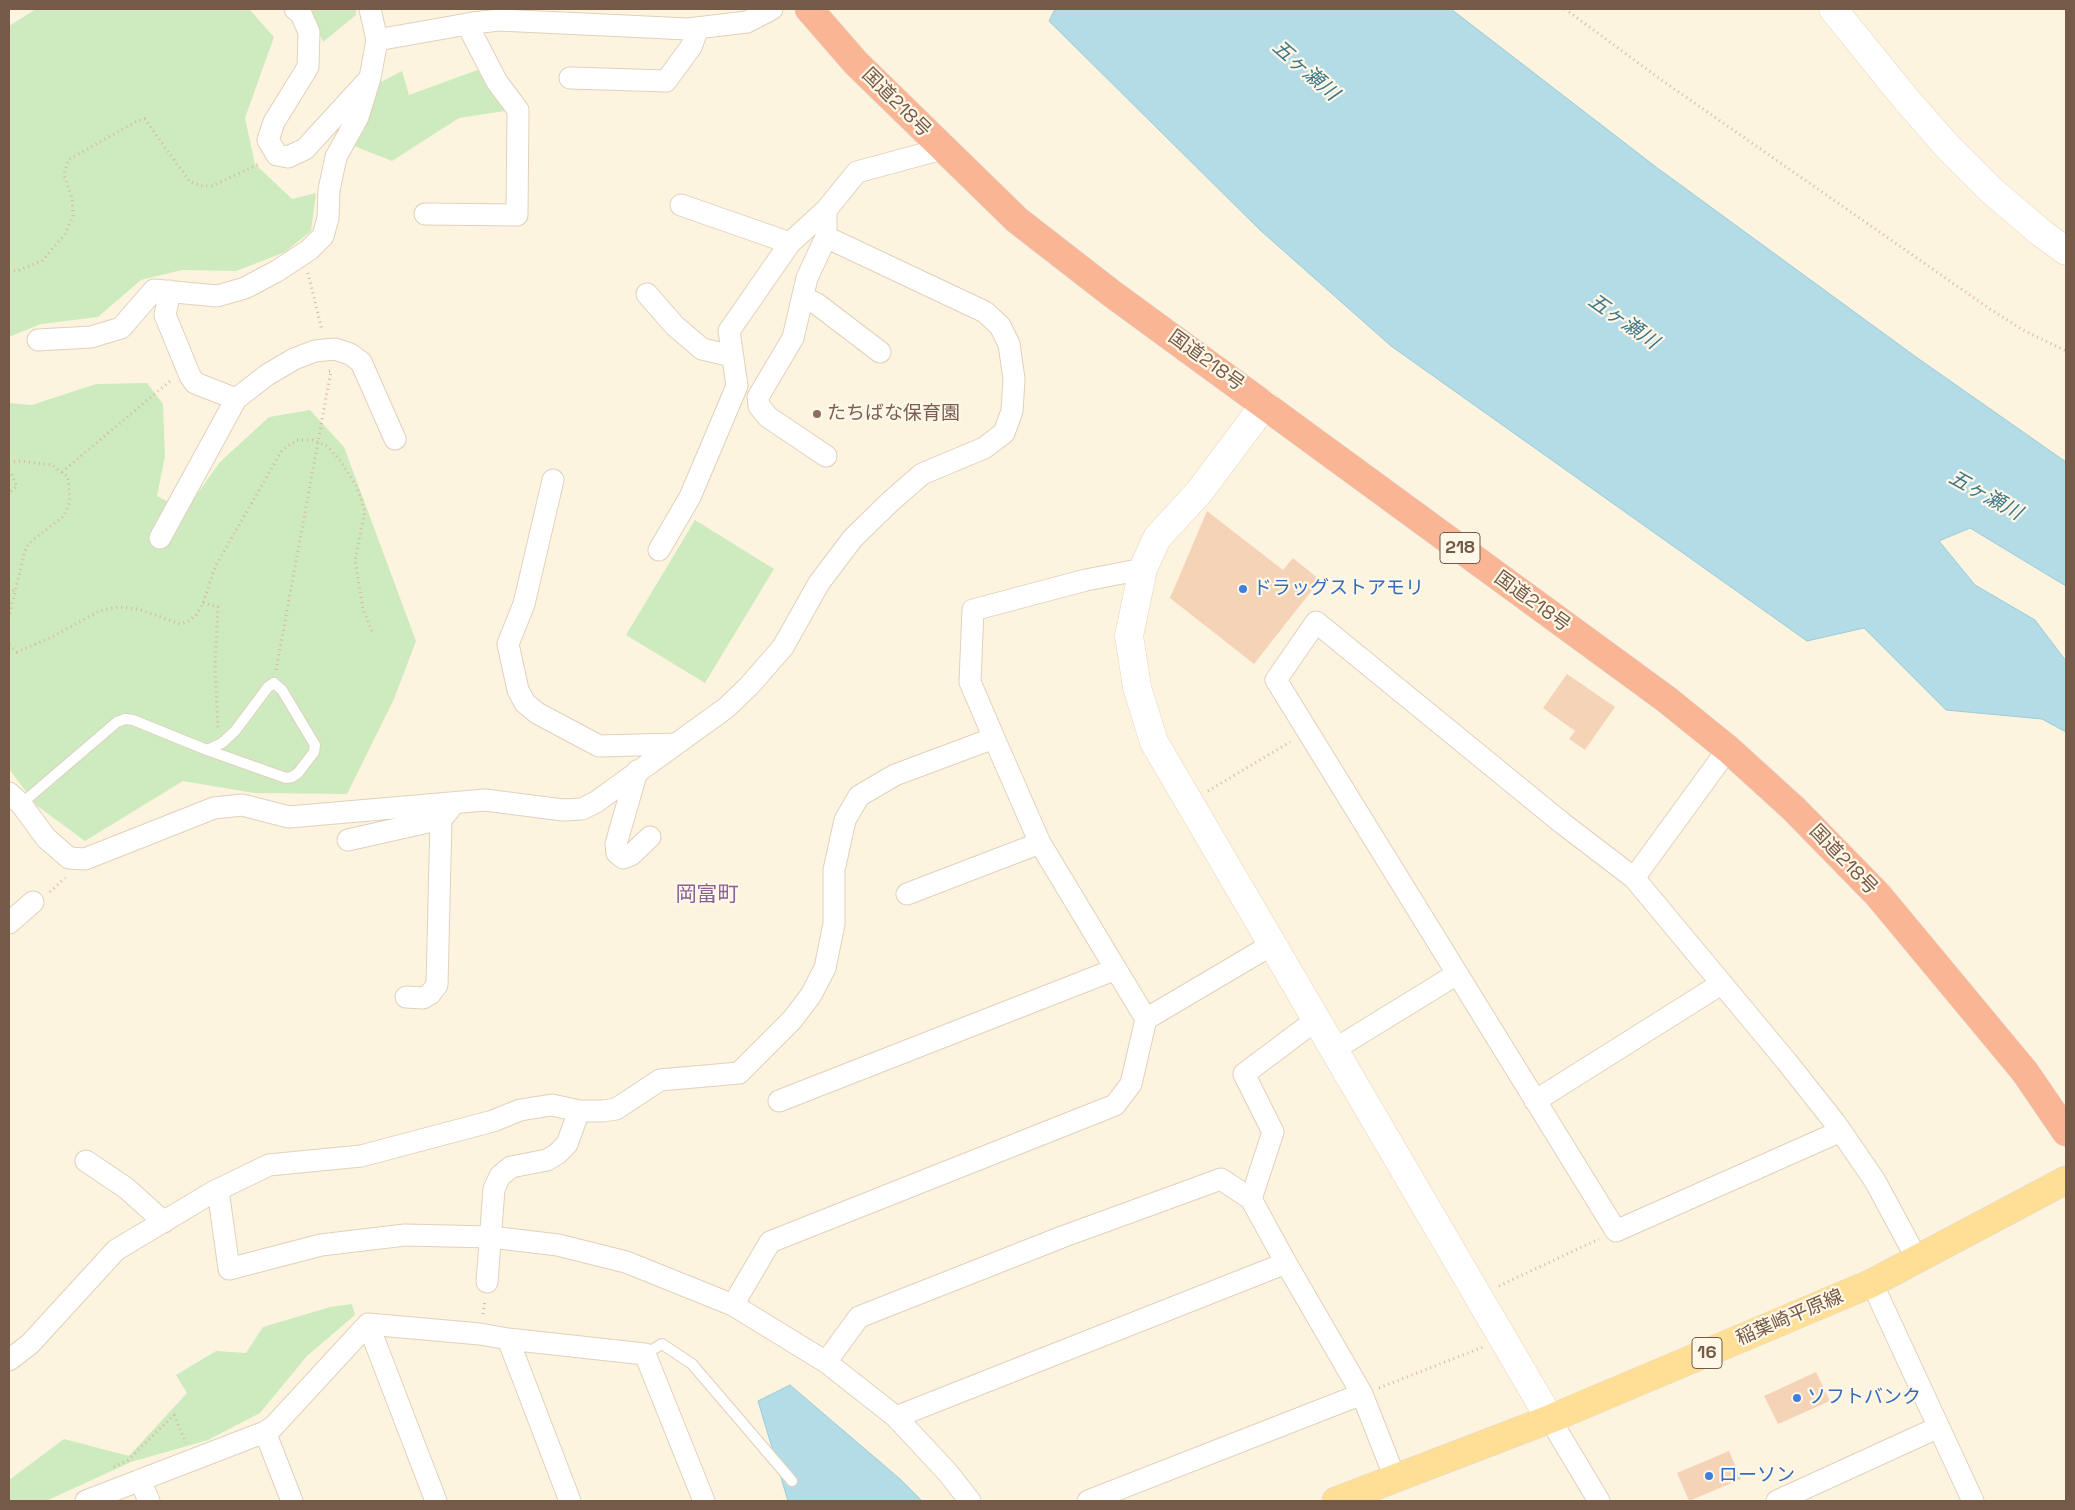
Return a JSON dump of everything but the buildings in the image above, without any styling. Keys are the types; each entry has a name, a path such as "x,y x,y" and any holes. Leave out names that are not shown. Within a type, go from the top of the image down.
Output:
{"highway":[{"name":"国道218号","path":"809,9 856,62 942,149 1017,220 1111,292 1666,700 1728,749 1826,840 1878,895 2025,1072 2066,1132"}],"main road":[{"name":"稲葉崎平原線","path":"1336,1501 1550,1419 1872,1283 2066,1180"}],"street":[{"path":"295,9 301,14 309,32 310,52 308,67 274,122 268,140 277,156 288,157 305,149 370,78"},
{"path":"38,340 92,337 121,328 154,290 217,296 245,288 277,271 303,254 322,236 328,218 329,190 336,157 358,117 370,78 377,40 370,9"},
{"path":"377,40 467,24 499,14 598,17 688,29 747,22 772,9"},
{"path":"1833,9 1905,98 1947,146 1991,190 2040,232 2066,251"},
{"path":"424,214 517,215 518,110 497,82 467,24"},
{"path":"570,78 666,81 691,47 698,28"},
{"path":"659,550 690,497 737,386 729,330 790,243 826,210 857,172 942,149"},
{"path":"681,205 790,243"},
{"path":"826,210 826,237 807,278 804,298 793,338 758,397 759,406 768,417 826,456"},
{"path":"15,799 46,838 69,858 85,859 214,808 242,805 289,817 485,800 563,810 582,809 596,802 726,708 749,686 783,646 819,583 860,532 891,501 922,474 984,448 1004,433 1012,411 1014,379 1009,344 1000,326 985,312 826,237"},
{"path":"170,291 165,315 186,368 195,383 236,399"},
{"path":"647,294 675,326 702,349 732,356"},
{"path":"804,298 818,304 880,352"},
{"path":"160,538 236,399 267,374 294,359 315,351 335,350 350,354 361,362 395,439"},
{"path":"1265,404 1200,491 1157,538 1143,568 1129,636 1137,687 1154,742 1316,1020 1480,1295 1599,1501"},
{"path":"553,480 524,604 508,644 518,690 525,703 537,713 599,746 675,744"},
{"path":"734,1305 770,1242 1115,1105 1131,1084 1146,1019 1040,842 970,682 973,610 1086,580 1143,568"},
{"path":"1841,1131 1616,1231 1276,680 1316,622 1562,823 1634,878 1787,1062 1841,1131 1875,1181 1917,1259"},
{"path":"9,1360 30,1344 116,1250 218,1190 270,1165 361,1156 493,1121 520,1110 552,1105 579,1111 616,1109 660,1080 740,1073 792,1020 811,995 825,968 834,924 834,870 846,820 859,796 895,775 943,759 994,738"},
{"path":"1634,878 1728,749"},
{"path":"637,771 616,844 617,854 623,858 631,855 650,837"},
{"path":"348,840 441,819 456,802"},
{"path":"406,997 422,998 430,994 437,985 441,819"},
{"path":"907,894 1040,842"},
{"path":"9,923 33,902"},
{"path":"1146,1019 1273,944"},
{"path":"779,1101 1116,969"},
{"path":"1335,1049 1457,974"},
{"path":"1535,1101 1721,984"},
{"path":"1251,1199 1273,1132 1244,1074 1316,1020"},
{"path":"487,1282 494,1189 500,1176 511,1167 547,1160 557,1154 567,1144 579,1111"},
{"path":"86,1161 126,1188 164,1222"},
{"path":"826,1362 859,1317 1062,1237 1221,1179 1251,1199 1286,1264 1362,1394 1396,1478"},
{"path":"218,1190 229,1268 321,1245 405,1235 491,1236 558,1245 626,1262 734,1305 826,1362 896,1417 948,1473 970,1501"},
{"path":"896,1417 1286,1264"},
{"path":"1872,1283 1973,1501"},
{"path":"368,1324 480,1334 508,1339 645,1354 704,1501"},
{"path":"86,1501 265,1432 273,1427 368,1324"},
{"path":"368,1324 436,1501"},
{"path":"508,1339 570,1501"},
{"path":"1088,1501 1362,1394"},
{"path":"1777,1501 1939,1427"},
{"path":"265,1432 292,1501"},
{"path":"140,1480 148,1501"}],"lane":[{"path":"15,799 117,722 125,719 133,720 207,750 286,778 298,773 314,752 315,745 282,690 274,683 268,687 235,731 219,744 207,750"},
{"path":"645,1354 662,1344 692,1364 792,1481"}],"path":[{"path":"1565,9 1660,78 1990,309 2023,330 2066,351"},
{"path":"9,270 17,271 42,261 65,234 73,216 72,198 64,175 68,160 137,120 145,119 190,182 201,186 212,186 277,156"},
{"path":"303,254 327,350"},
{"path":"62,472 186,368"},
{"path":"274,683 331,371 322,371"},
{"path":"9,645 17,652 52,637 99,611 119,607 138,609 180,624 189,621 196,615 203,603 215,567 282,450 297,440 314,440 327,446 339,459 357,486 365,511 355,560 363,609 373,634"},
{"path":"9,462 20,461 52,465 68,476 70,501 64,516 29,543 24,551 9,616"},
{"path":"9,470 17,486 9,493"},
{"path":"9,594 17,587"},
{"path":"203,603 218,606 215,665 219,744"},
{"path":"1189,803 1308,731"},
{"path":"33,902 40,902 69,875 75,858"},
{"path":"1480,1295 1616,1231"},
{"path":"480,1334 487,1282"},
{"path":"1362,1394 1505,1338"},
{"path":"114,1467 128,1460 174,1415 192,1459"}],"green space":[{"path":"36,9 250,10 274,37 245,118 255,164 292,199 316,193 311,231 285,252 236,271 182,270 141,280 98,317 41,324 9,337 9,26"},
{"path":"309,9 356,9 356,15 323,42"},
{"path":"483,68 505,111 459,118 392,161 354,146 379,83 402,71 409,95"},
{"path":"147,383 163,404 165,456 157,496 185,511 220,462 269,417 310,410 344,447 416,641 394,699 347,794 254,793 183,781 85,841 36,805 9,769 9,403 32,405 96,384"},
{"path":"695,520 774,569 705,683 626,635"},
{"path":"352,1304 355,1315 307,1356 260,1413 208,1440 131,1462 46,1501 9,1501 9,1480 64,1439 129,1456 187,1393 176,1375 216,1351 246,1353 263,1327 330,1307"}],"water":[{"name":"五ヶ瀬川","path":"1055,9 1451,9 1656,167 1916,357 2066,462 2066,586 1970,528 1939,541 1975,585 2035,620 2066,661 2066,732 2042,719 1946,710 1864,628 1807,641 1391,346 1260,230 1049,21"},
{"path":"790,1385 900,1479 922,1501 788,1501 758,1401"}],"place":[{"name":"たちばな保育園","path":"817,414"},
{"name":"ドラッグストアモリ","path":"1243,589"},
{"name":"ソフトバンク","path":"1797,1398"},
{"name":"ローソン","path":"1709,1476"}],"district":[{"name":"岡富町","path":"707,895"}]}
